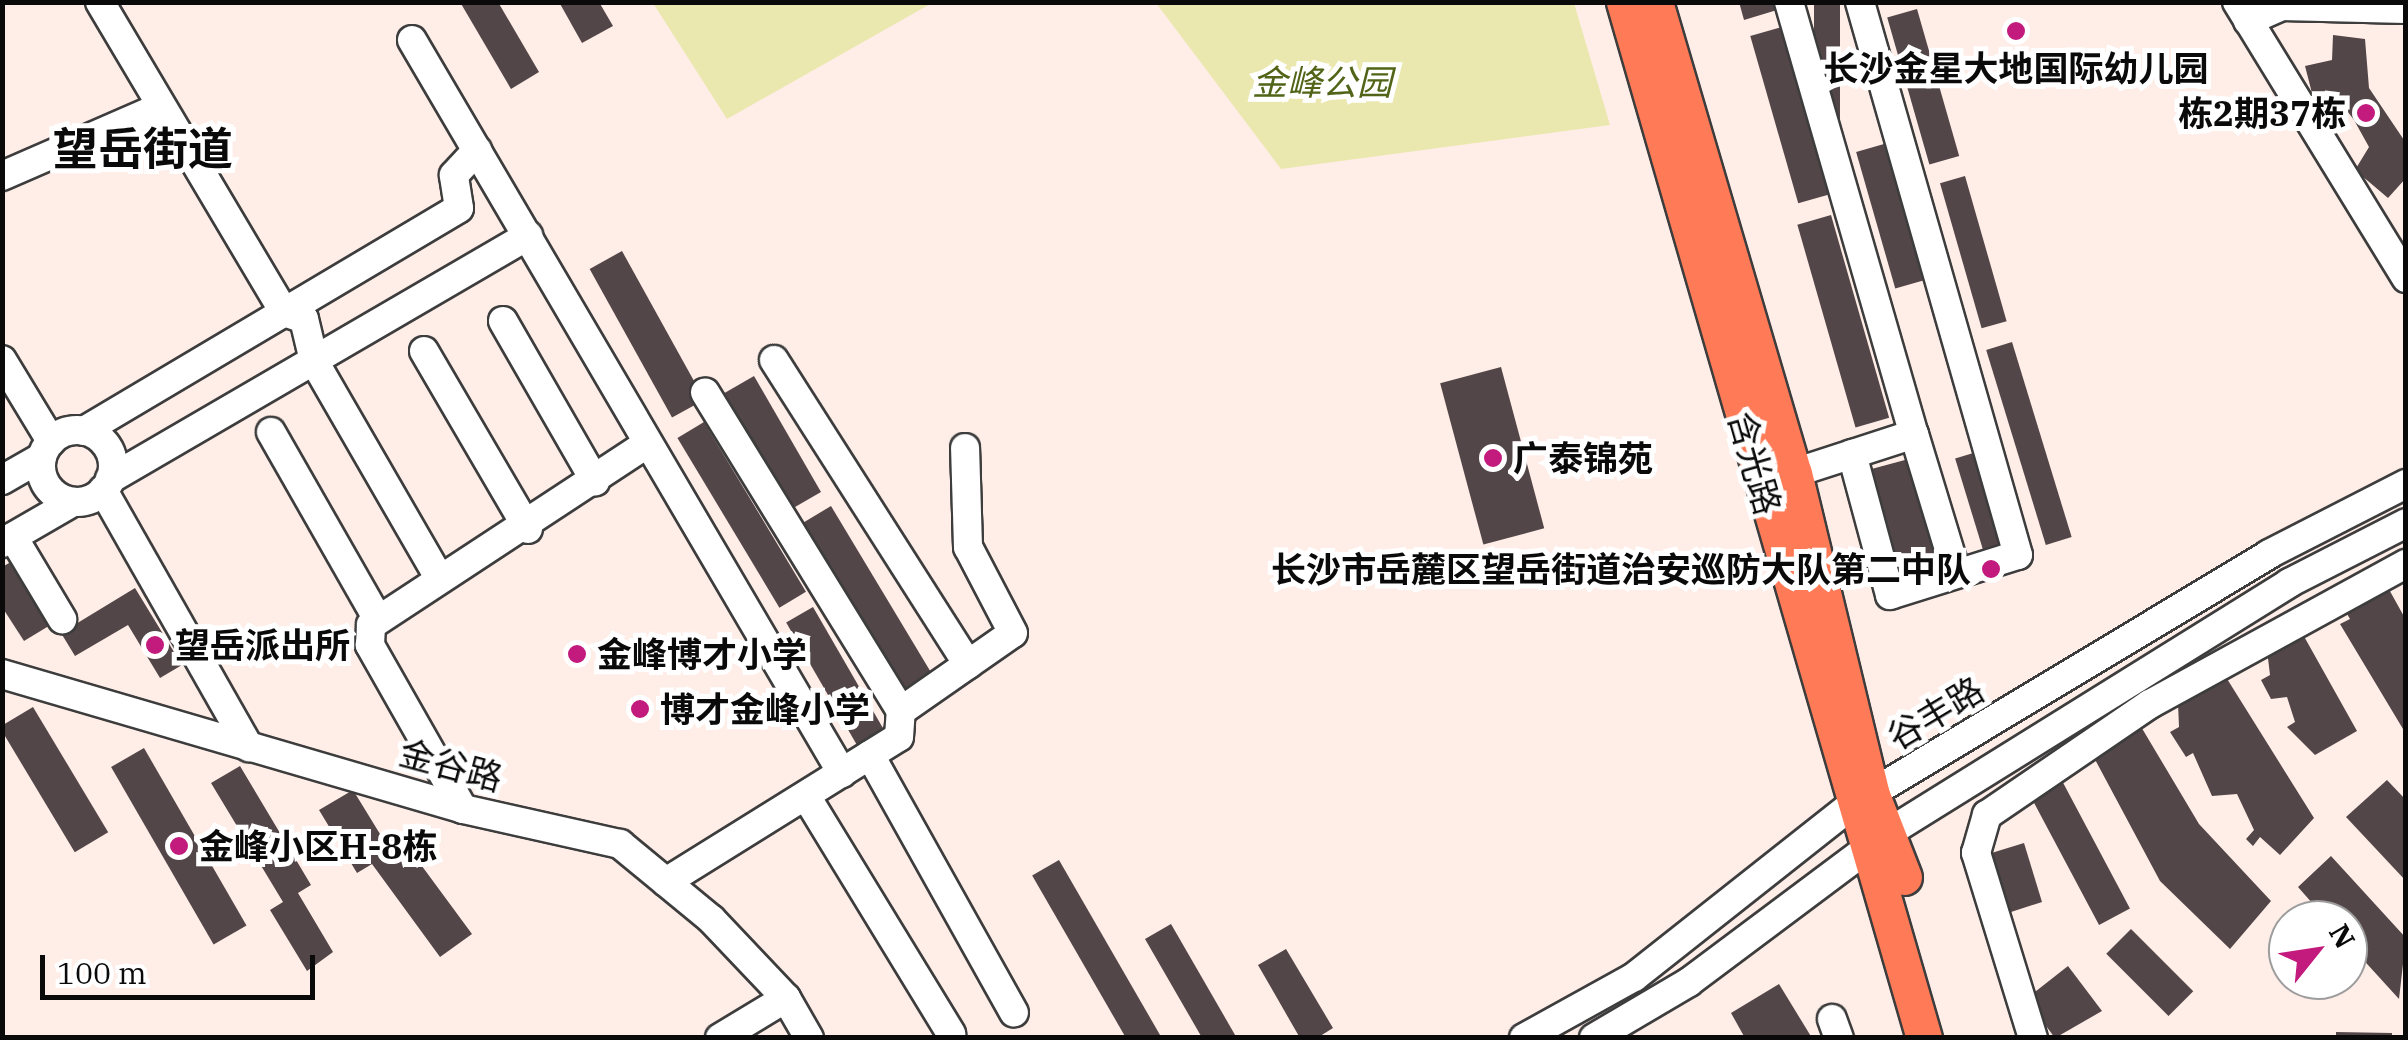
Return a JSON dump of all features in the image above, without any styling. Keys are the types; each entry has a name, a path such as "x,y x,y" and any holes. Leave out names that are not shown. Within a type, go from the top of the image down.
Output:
{"main road":[{"name":"含光路","path":"1624,2 1862,800 1881,839 1948,1038"},
{"name":"含光路","path":"1655,2 1794,473 1862,800"},
{"name":"含光路","path":"1881,839 1924,1038"}],"street":[{"path":"100,2 284,312 304,319 314,362 440,579"},
{"path":"1789,2 1956,572"},
{"path":"1852,454 1890,595 2018,555 1860,2"},
{"path":"2391,8 2281,6 2243,12 2406,278"},
{"path":"412,40 842,773"},
{"path":"2,176 161,107"},
{"path":"2,480 46,449 84,431 459,208 454,175 478,150"},
{"path":"62,619 8,540 528,236"},
{"path":"504,321 595,481"},
{"path":"424,351 528,528"},
{"path":"2,360 46,449 47,486 73,502"},
{"path":"774,360 968,664"},
{"path":"666,882 899,736 901,711 705,393"},
{"path":"84,431 108,449 107,485 249,747"},
{"path":"270,432 377,618"},
{"path":"1794,473 1914,434"},
{"path":"462,808 370,645 377,618 528,528 648,444"},
{"path":"901,711 1014,633 968,547 965,448"},
{"name":"谷丰路","path":"1524,1038 1634,977 1862,800 2269,554 2406,484"},
{"path":"1594,1038 1689,982 1881,839 2289,584 2406,523"},
{"path":"2033,1038 1976,853 1987,815 2150,704 2406,564"},
{"name":"金谷路","path":"2,674 462,808 620,844 666,882 786,998 809,1038"},
{"path":"870,755 1014,1013"},
{"path":"806,796 951,1034"},
{"path":"720,1038 786,998"}],"green space":[{"path":"653,3 932,3 727,119"},
{"name":"金峰公园","path":"1156,3 1574,3 1610,125 1281,169"}],"building":[{"path":"460,2 498,2 539,72 511,89"},
{"path":"559,2 599,2 613,26 582,43"},
{"path":"1739,2 1775,2 1777,10 1744,20"},
{"path":"1814,2 1840,2 1840,138 1814,138"},
{"path":"1917,9 1959,156 1929,165 1887,18"},
{"path":"1782,27 1830,194 1798,203 1750,36"},
{"name":"栋2期37栋","path":"2333,35 2365,39 2369,88 2406,143 2406,178 2388,198 2355,170 2369,147 2341,103 2315,105 2305,66 2332,60"},
{"path":"1884,144 1923,280 1895,288 1856,152"},
{"path":"1965,176 2007,321 1982,328 1940,183"},
{"path":"1831,215 1889,418 1856,427 1797,225"},
{"path":"622,251 704,400 672,418 590,269"},
{"path":"2012,342 2072,537 2046,545 1986,350"},
{"name":"广泰锦苑","path":"1501,367 1544,528 1483,545 1440,383"},
{"path":"754,376 821,492 792,509 725,393"},
{"path":"704,422 806,592 779,608 677,438"},
{"path":"1980,451 2008,542 1983,549 1955,459"},
{"path":"1916,457 1945,565 1900,577 1871,469"},
{"path":"831,506 938,684 909,702 802,524"},
{"path":"18,558 57,621 24,641 2,607 2,567"},
{"path":"2386,584 2406,620 2406,734 2340,624 2350,619 2343,607"},
{"name":"望岳派出所","path":"135,588 182,665 160,678 128,625 75,656 61,633"},
{"path":"813,607 888,736 861,752 786,622"},
{"path":"2301,631 2357,731 2315,755 2287,727 2295,722 2287,697 2271,699 2261,680 2270,675 2267,650"},
{"path":"2224,674 2314,818 2280,855 2260,837 2253,846 2246,839 2254,830 2237,794 2212,796 2193,753 2186,757 2170,732 2179,727 2178,703"},
{"path":"33,707 108,832 75,852 2,731 2,726"},
{"path":"2140,725 2199,824 2270,900 2230,949 2160,881 2091,752"},
{"name":"金峰小区H-8栋","path":"144,748 246,926 214,945 111,767"},
{"path":"240,766 311,885 298,893 333,952 307,971 270,910 283,902 211,783"},
{"path":"2060,777 2130,909 2099,925 2029,793"},
{"path":"2387,780 2406,800 2406,881 2346,817"},
{"path":"353,790 388,847 402,839 472,934 440,957 372,864 357,873 319,810"},
{"path":"2024,843 2042,902 2011,912 1985,855"},
{"path":"2331,856 2406,938 2399,999 2368,965 2368,900 2309,900 2298,887"},
{"path":"1059,860 1162,1038 1126,1038 1032,876"},
{"path":"1171,924 1236,1037 1202,1038 1145,939"},
{"path":"2131,929 2193,991 2168,1016 2106,954"},
{"path":"1286,949 1333,1028 1317,1038 1300,1038 1258,965"},
{"path":"2068,966 2102,1011 2055,1038 2026,999"},
{"path":"1779,984 1812,1038 1745,1038 1731,1013"},
{"path":"2336,1032 2392,1033 2392,1038 2336,1038"}],"place":[{"name":"长沙金星大地国际幼儿园","path":"2016,31"},
{"name":"栋2期37栋","path":"2366,113"},
{"name":"广泰锦苑","path":"1493,458"},
{"name":"长沙市岳麓区望岳街道治安巡防大队第二中队","path":"1991,569"},
{"name":"望岳派出所","path":"155,645"},
{"name":"金峰博才小学","path":"577,654"},
{"name":"博才金峰小学","path":"640,709"},
{"name":"金峰小区H-8栋","path":"179,846"}],"district":[{"name":"望岳街道","path":"143,149"}]}
